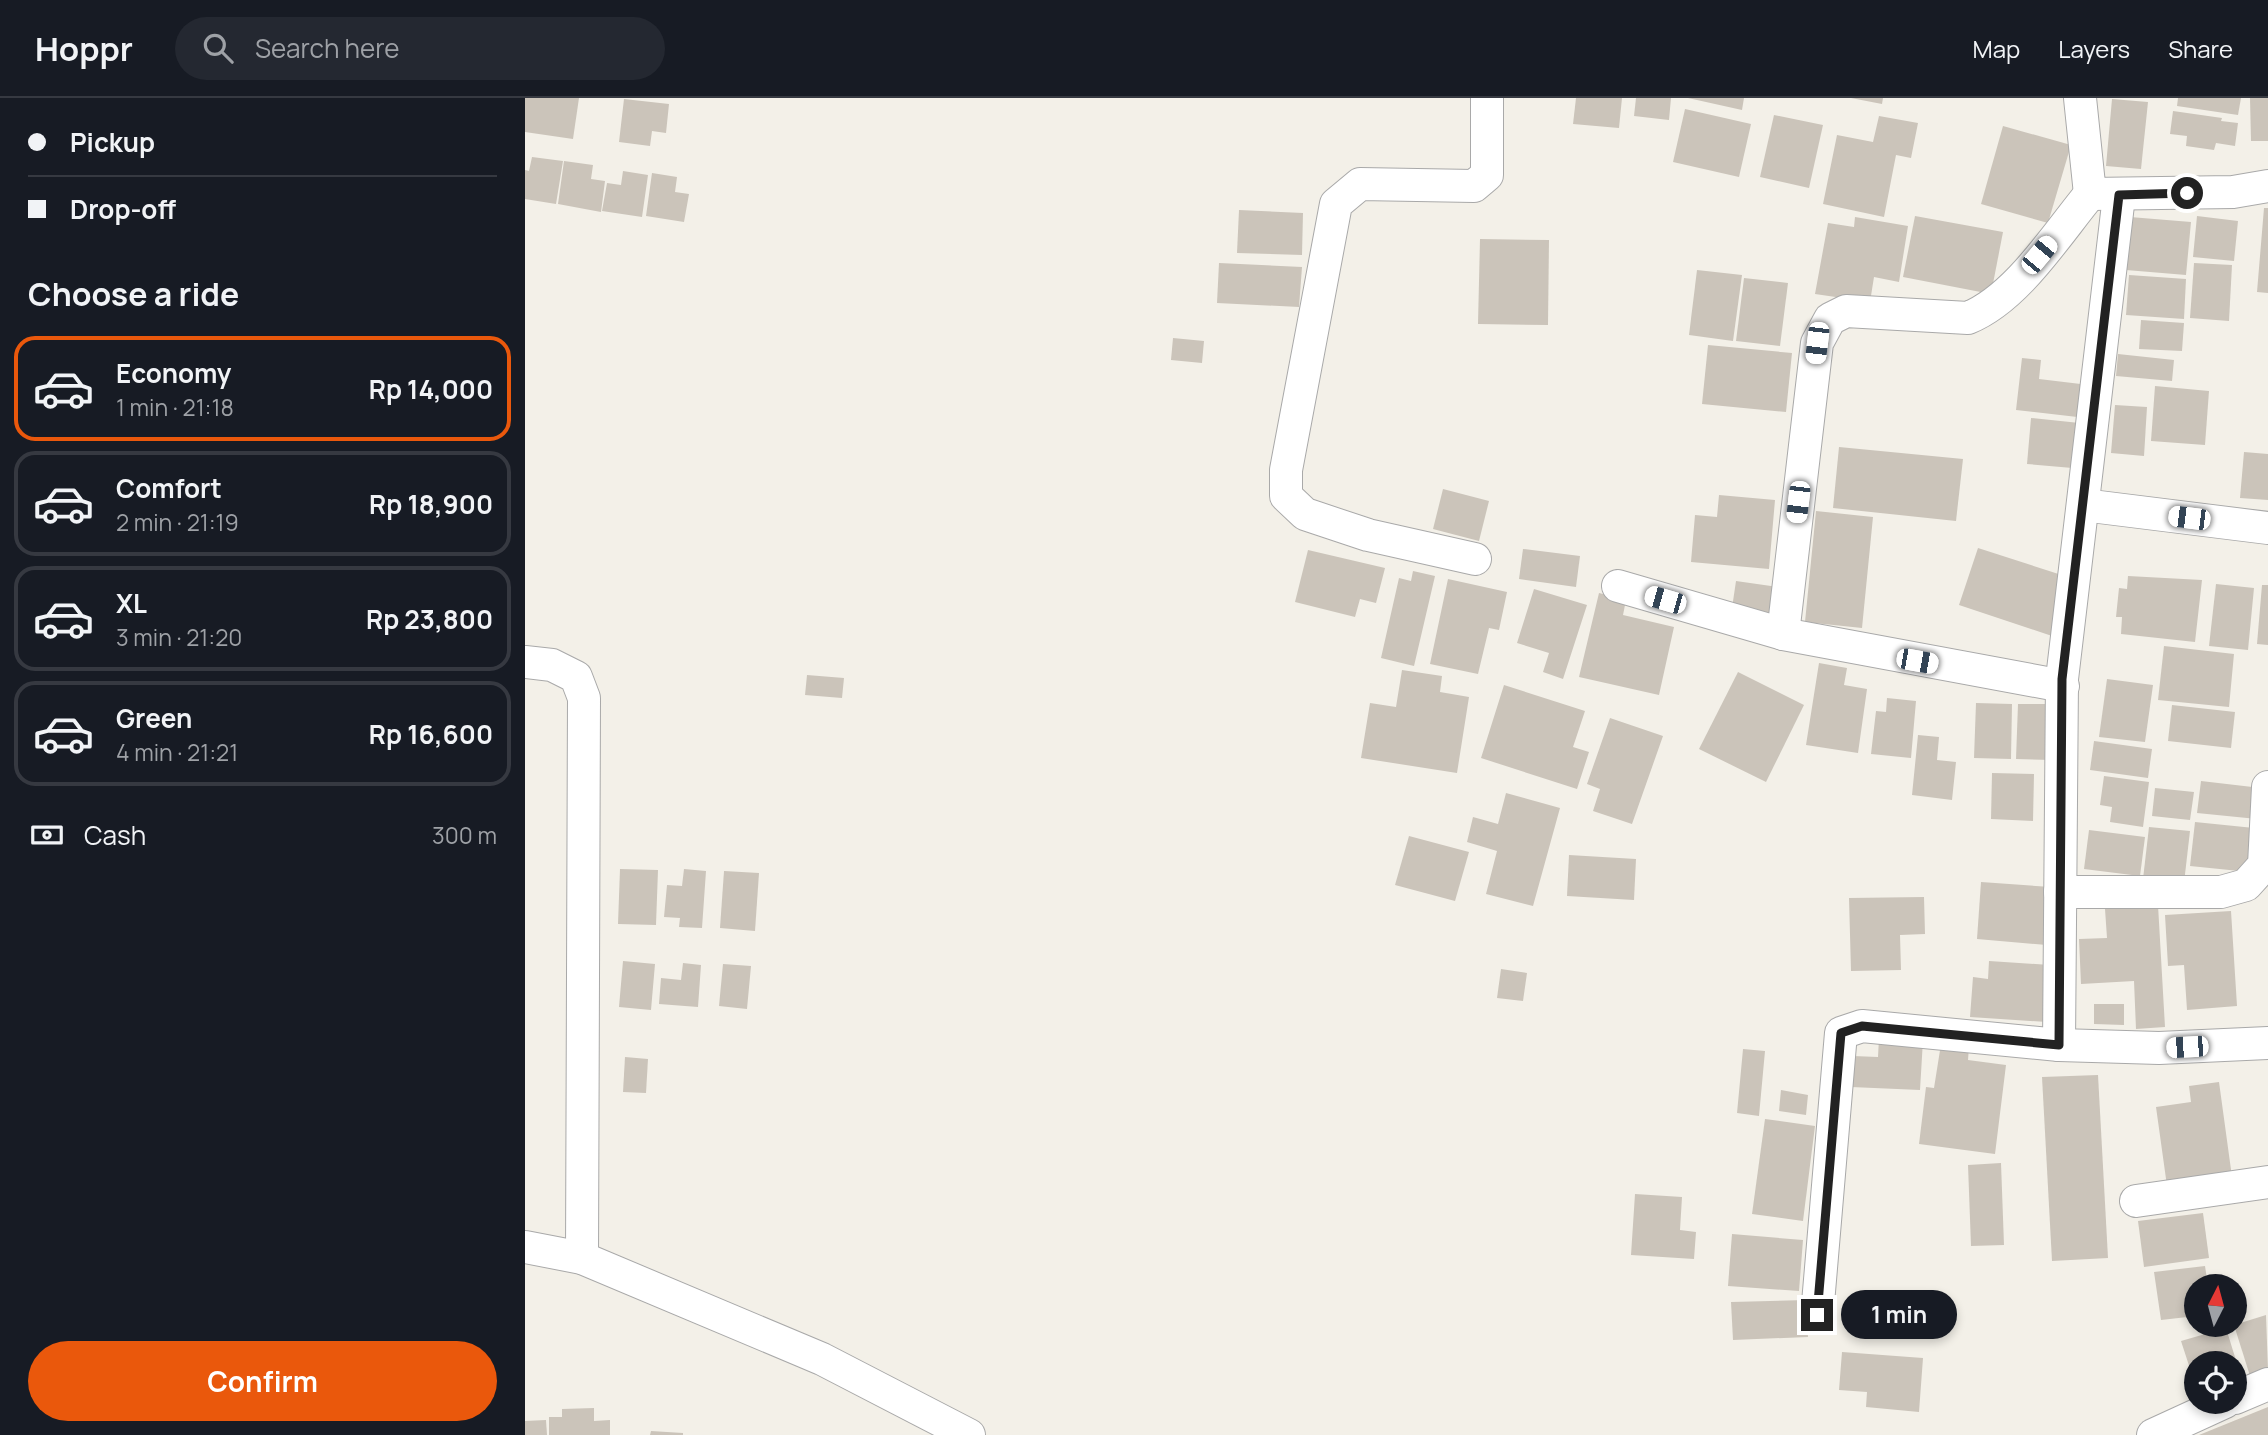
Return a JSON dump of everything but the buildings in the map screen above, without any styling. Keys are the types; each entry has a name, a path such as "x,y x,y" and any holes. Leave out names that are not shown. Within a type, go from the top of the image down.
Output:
{"street":[{"path":"1475,559 1368,535 1305,514 1286,496 1286,470 1336,204 1360,184 1473,186 1487,175 1487,98"},
{"path":"2059,1045 2063,686 2083,505 2105,195 2080,98"},
{"path":"1783,634 1817,343 1830,320 1846,311 1968,318 1986,310 2005,296 2105,195 2233,192 2268,186"},
{"path":"2083,505 2268,527"},
{"path":"1618,586 1783,634 2063,686"},
{"path":"525,662 552,666 576,677 584,698 582,1258"},
{"path":"2060,891 2221,892 2246,885 2264,865 2268,787"},
{"path":"1817,1315 1841,1033 1862,1026 2059,1045 2159,1048 2268,1044"},
{"path":"2136,1201 2268,1182"},
{"path":"525,1247 582,1258 822,1359 969,1435"},
{"path":"2247,1393 2268,1384"},
{"path":"2153,1435 2199,1414"}],"route":[{"path":"1817,1315 1841,1033 1862,1026 2059,1045 2062,679 2119,195 2187,193"}]}
